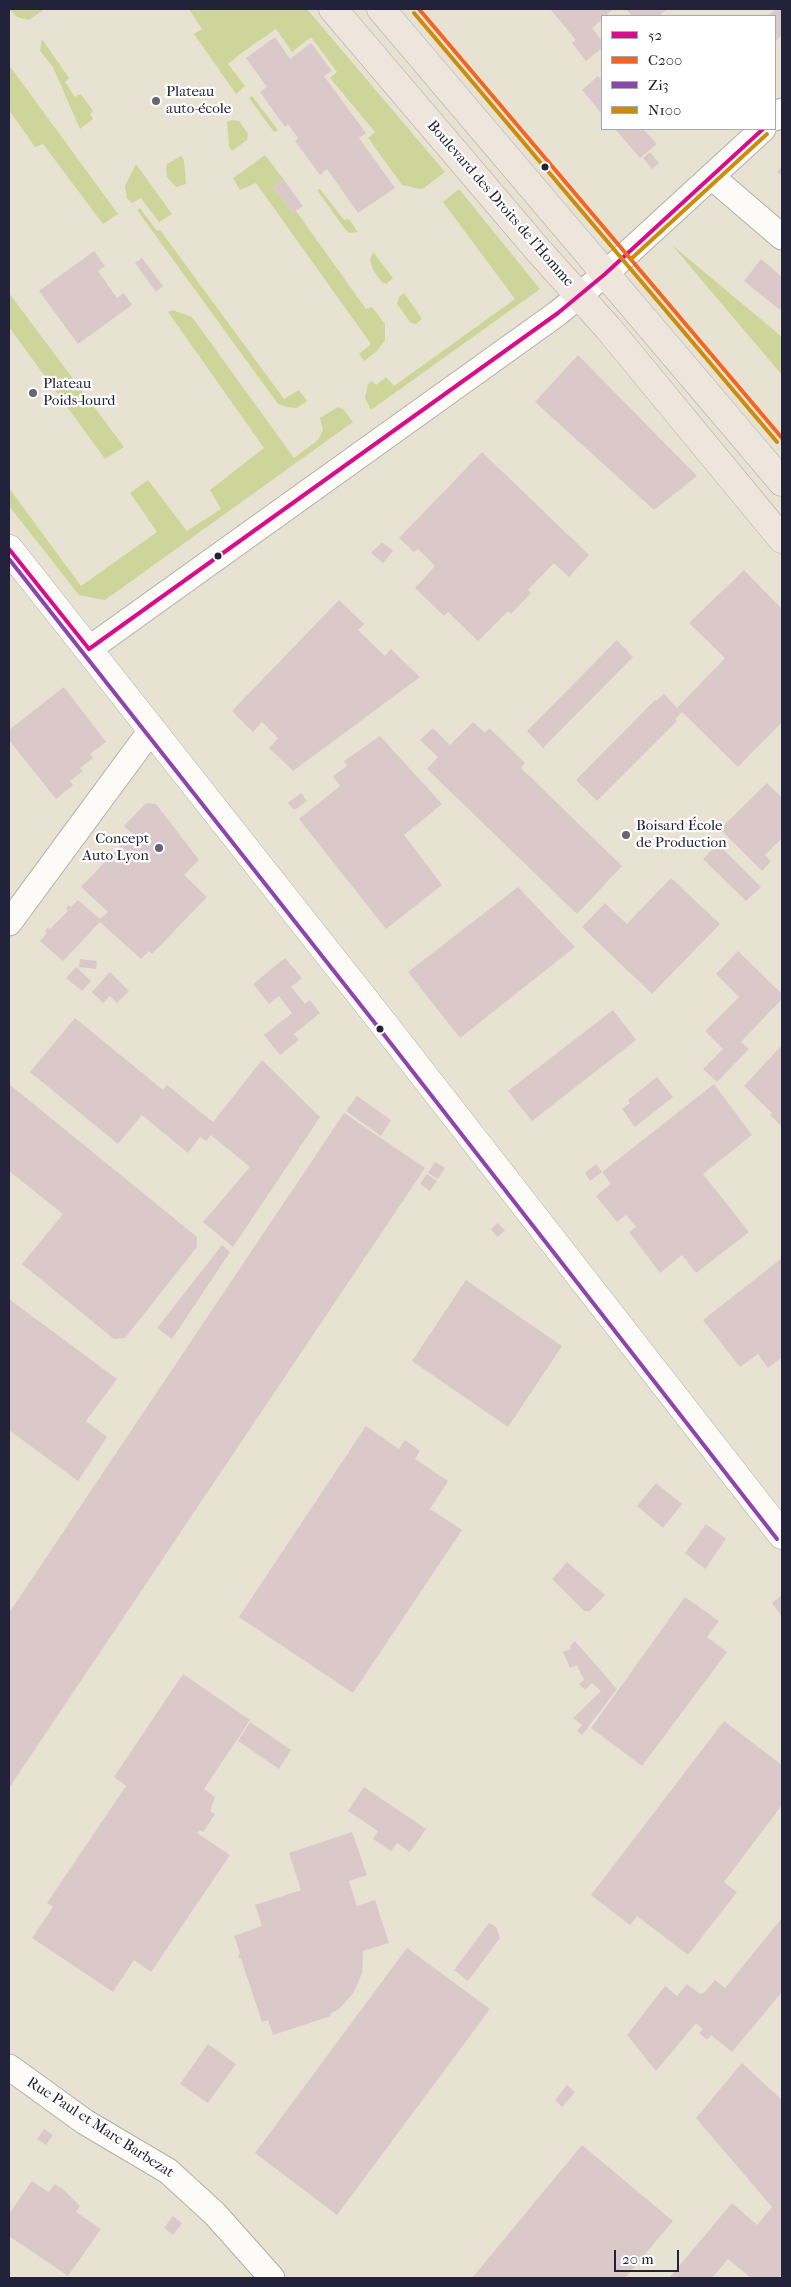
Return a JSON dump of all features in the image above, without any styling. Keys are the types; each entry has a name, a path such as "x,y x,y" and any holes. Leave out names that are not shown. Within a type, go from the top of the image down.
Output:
{"main road":[{"name":"Boulevard des Droits de l'Homme","path":"333,9 580,296 782,539"},
{"path":"382,9 782,482"}],"street":[{"path":"89,649 381,441 580,296 762,130"},
{"path":"712,177 782,237"},
{"path":"9,549 782,1535"},
{"path":"9,923 152,729"},
{"name":"Rue Paul et Marc Barbezat","path":"9,2068 85,2122 168,2171 215,2214 272,2278"}],"green space":[{"path":"9,9 45,9 29,20 17,17"},
{"path":"189,9 307,9 445,172 424,188 420,189 402,185 368,138 375,132 330,78 337,72 311,37 292,52 276,29 244,51 228,64 245,86 236,94 194,34 202,29"},
{"path":"42,39 69,78 65,82 75,97 81,94 93,111 90,114 93,119 80,129 53,67 40,51"},
{"path":"9,65 118,214 103,224 43,144 35,147 9,110"},
{"path":"252,96 278,130 274,132 249,98"},
{"path":"232,120 239,121 248,134 247,140 232,151 229,146 227,122"},
{"path":"265,155 284,180 273,187 293,213 296,211 366,309 372,307 385,324 385,340 377,351 364,361 359,354 371,344 256,183 240,190 233,178"},
{"path":"181,156 184,160 186,184 176,187 167,177 166,168 167,164"},
{"path":"136,164 172,214 159,222 141,198 132,203 127,198 125,186"},
{"path":"320,189 344,220 349,219 358,232 349,233 345,229 317,190"},
{"path":"459,189 540,289 371,410 365,398 368,384 372,381 376,385 386,377 394,386 515,299 443,202"},
{"path":"140,208 157,231 160,230 284,399 299,390 307,401 297,408 278,404 137,210"},
{"path":"672,245 782,337 782,375"},
{"path":"373,252 393,278 386,284 382,282 373,270 370,260"},
{"path":"9,293 124,447 105,459 9,327"},
{"path":"404,293 422,319 416,324 411,323 397,304 399,297"},
{"path":"172,310 192,317 294,458 318,440 323,430 320,418 338,407 343,409 353,422 105,600 79,595 9,506 9,488 81,586 157,532 130,493 148,480 187,531 221,509 210,490 264,448 168,312"}],"building":[{"path":"550,9 614,9 606,15 601,15 601,20 592,28 601,40 601,49 586,61 572,43 576,40"},
{"path":"626,9 667,9 660,15 631,15"},
{"path":"776,9 782,9 782,35 776,41 776,15 768,15"},
{"path":"275,37 290,59 311,43 332,71 324,76 366,133 359,138 395,188 358,213 327,169 320,175 295,141 298,138 288,124 285,127 260,92 267,87 246,58"},
{"path":"598,76 601,80 601,113 582,90"},
{"path":"616,130 644,130 657,144 640,158"},
{"path":"650,152 659,163 652,169 643,158"},
{"path":"782,167 782,176 777,172"},
{"path":"284,180 303,206 293,213 273,187"},
{"path":"94,251 105,266 98,271 117,298 124,293 132,305 78,344 39,291"},
{"path":"142,258 163,286 156,292 135,263"},
{"path":"761,259 782,277 782,307 780,310 744,281"},
{"path":"578,355 697,476 654,510 535,402"},
{"path":"482,452 589,555 569,577 554,563 528,590 531,593 511,614 508,611 478,641 448,612 444,616 415,588 435,566 418,549 414,552 399,538"},
{"path":"382,542 393,551 383,563 371,553"},
{"path":"744,570 782,609 782,722 738,767 682,712 675,719 677,721 597,801 576,780 655,700 664,694 677,708 725,658 689,623"},
{"path":"339,600 364,624 358,630 385,656 391,649 420,677 293,771 269,748 278,738 262,722 253,732 232,711"},
{"path":"617,640 633,657 543,748 527,731"},
{"path":"64,687 106,742 90,754 93,758 80,768 83,771 70,781 73,785 56,799 9,740 9,730"},
{"path":"473,722 485,733 489,728 525,763 521,768 622,866 577,914 427,769 438,757 420,740 433,728 450,745"},
{"path":"380,736 442,804 404,835 442,885 386,929 299,819 340,786 333,776 347,766 344,761"},
{"path":"767,783 782,798 782,838 765,855 771,861 762,871 720,829"},
{"path":"301,793 307,801 294,810 288,803"},
{"path":"146,803 156,804 199,860 184,875 207,897 152,954 149,951 141,959 100,922 63,961 40,941 47,933 45,931 48,927 50,929 68,911 66,908 69,905 71,907 78,900 100,919 108,912 81,887 132,833 124,826"},
{"path":"718,844 761,887 746,901 703,859"},
{"path":"671,878 720,924 652,994 582,927 605,903 627,924"},
{"path":"518,887 575,947 460,1038 408,972"},
{"path":"738,951 782,994 782,999 741,1042 749,1049 717,1082 703,1069 723,1049 705,1031 739,997 716,974"},
{"path":"285,958 302,978 291,987 305,1004 310,1000 320,1013 294,1034 299,1040 280,1055 264,1035 292,1013 279,996 269,1004 253,984"},
{"path":"80,959 97,961 96,969 79,967"},
{"path":"76,967 91,981 82,991 66,978"},
{"path":"110,972 129,991 117,1003 110,996 103,1003 92,992"},
{"path":"613,1010 636,1040 532,1121 508,1091"},
{"path":"75,1018 163,1090 167,1085 213,1122 262,1060 320,1117 233,1247 203,1222 250,1167 211,1135 206,1141 200,1137 188,1153 142,1115 118,1144 30,1072"},
{"path":"782,1045 782,1127 770,1115 772,1113 744,1086"},
{"path":"657,1077 673,1097 635,1127 622,1109 630,1103 628,1100"},
{"path":"9,1084 197,1237 197,1247 125,1338 114,1339 22,1264 63,1214 9,1171"},
{"path":"714,1084 752,1135 703,1174 749,1232 696,1273 682,1255 660,1273 629,1232 636,1227 626,1215 617,1222 596,1196 611,1184 602,1172"},
{"path":"357,1096 391,1120 381,1136 346,1111"},
{"path":"344,1113 425,1168 9,1788 9,1613"},
{"path":"435,1162 445,1168 438,1179 428,1173"},
{"path":"596,1164 602,1172 590,1181 585,1173"},
{"path":"427,1174 437,1181 430,1191 420,1184"},
{"path":"498,1223 505,1231 497,1237 491,1229"},
{"path":"222,1245 230,1252 172,1339 157,1328"},
{"path":"782,1258 782,1357 768,1368 758,1354 740,1367 703,1320"},
{"path":"466,1280 562,1346 508,1427 412,1361"},
{"path":"9,1299 117,1379 86,1421 107,1437 78,1481 9,1430"},
{"path":"366,1426 399,1449 405,1440 420,1451 415,1459 448,1481 430,1509 462,1530 353,1693 239,1617"},
{"path":"656,1483 682,1504 663,1528 637,1506"},
{"path":"706,1524 726,1539 705,1569 685,1553"},
{"path":"567,1562 605,1595 590,1611 584,1611 552,1579"},
{"path":"781,1596 782,1598 782,1617 772,1603"},
{"path":"685,1597 719,1621 707,1637 727,1652 642,1766 591,1728"},
{"path":"575,1641 617,1689 582,1735 577,1731 582,1725 573,1718 601,1691 592,1683 585,1690 579,1684 584,1680 577,1665 570,1668 563,1652 571,1649 570,1646"},
{"path":"183,1674 250,1720 204,1789 215,1797 210,1811 215,1814 203,1832 200,1830 197,1833 230,1855 151,1972 134,1960 113,1992 32,1938 53,1907 47,1903 126,1786 114,1777"},
{"path":"724,1721 782,1765 782,1805 724,1882 737,1892 688,1955 637,1916 630,1925 591,1895"},
{"path":"250,1722 291,1750 279,1769 238,1741"},
{"path":"364,1787 426,1829 410,1852 397,1843 391,1851 373,1839 378,1831 348,1811"},
{"path":"352,1832 367,1875 349,1881 357,1906 375,1900 389,1943 363,1951 362,1973 354,1992 340,2008 330,2014 331,2016 273,2035 268,2020 262,2022 241,1959 238,1957 240,1953 234,1936 262,1926 255,1905 301,1890 289,1853"},
{"path":"782,1918 782,1992 732,2052 711,2035 707,2040 699,2033 703,2029 696,2023 656,2071 627,2035 665,1986 677,1996 687,1984 700,1994 704,1993 715,1980 725,1988"},
{"path":"489,1923 496,1927 500,1938 468,1981 454,1970"},
{"path":"407,1948 490,2009 337,2215 255,2153"},
{"path":"208,2044 236,2064 208,2103 180,2084"},
{"path":"742,2063 782,2100 782,2274 778,2278 751,2278 728,2259 712,2278 669,2278 732,2203 757,2225 772,2207 696,2118"},
{"path":"567,2085 575,2092 562,2107 555,2100"},
{"path":"44,2129 53,2135 46,2145 37,2139"},
{"path":"582,2145 673,2221 625,2278 472,2278"},
{"path":"32,2181 48,2192 55,2184 80,2206 76,2212 101,2229 68,2276 9,2236 9,2214"},
{"path":"173,2216 182,2223 173,2235 164,2228"}],"transit line":[{"name":"C200","path":"419,9 782,438"},
{"name":"N100","path":"414,13 777,442"},
{"name":"52","path":"89,649 558,313 605,274 762,130"},
{"name":"N100","path":"631,259 767,134"},
{"name":"52","path":"9,549 89,649"},
{"name":"Zi3","path":"9,559 378,1027 777,1539"}],"place":[{"name":"Plateau auto-école","path":"156,101"},
{"name":"Plateau Poids-lourd","path":"33,393"},
{"name":"Boisard École de Production","path":"626,835"},
{"name":"Concept Auto Lyon","path":"159,848"}]}
